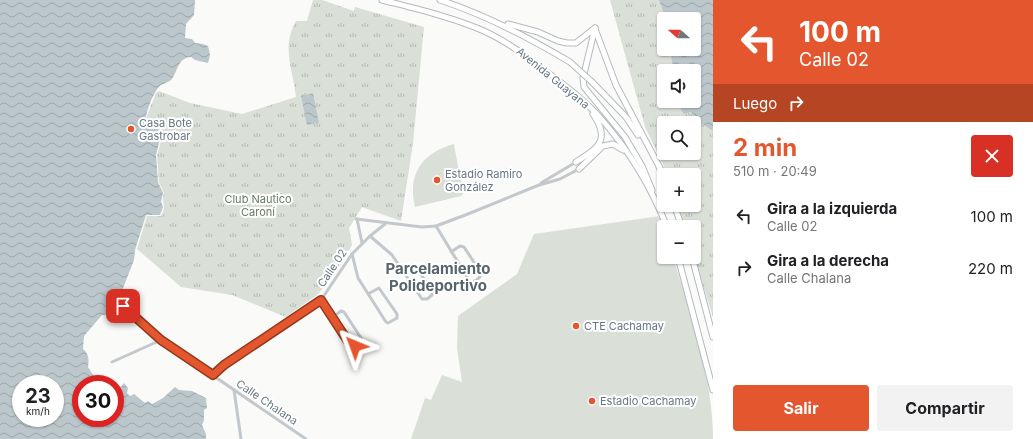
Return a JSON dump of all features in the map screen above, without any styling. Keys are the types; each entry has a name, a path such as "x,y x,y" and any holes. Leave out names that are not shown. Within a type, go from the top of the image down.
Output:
{"main road":[{"name":"Avenida Guayana","path":"382,0 460,21 511,45 588,106 602,120 627,152 657,203"},
{"name":"Avenida Guayana","path":"440,0 497,21 523,34 570,62 626,117 660,168"},
{"path":"497,21 538,32 558,41 568,43 576,43 595,28"},
{"path":"595,28 616,85 641,136 660,168"},
{"path":"595,28 583,78 584,88 625,137 642,166 657,201"},
{"path":"576,162 593,151 601,140 602,134 599,123 588,106"},
{"path":"579,169 603,146 613,144 623,150 634,165"},
{"path":"680,264 691,301 713,390"},
{"path":"694,264 713,337"}],"street":[{"path":"539,185 576,162"},
{"path":"362,243 357,219 422,227 436,226 539,185 560,179 579,169"},
{"name":"Calle 02","path":"213,375 224,365 321,300 352,254 362,243 386,223"},
{"path":"436,226 451,252 470,282 473,282 480,277 481,273 464,247 460,246 451,252"},
{"path":"370,236 392,254 422,299 424,300 432,295 432,290 415,266 411,265 403,270"},
{"path":"352,254 358,278 368,294 386,322 388,323 397,318 397,314 379,288 368,294"},
{"path":"321,300 351,346 355,346 361,342 361,338 344,312 341,311 333,317"},
{"name":"Calle Chalana","path":"123,306 161,340 306,439"},
{"path":"112,362 161,340"},
{"path":"234,390 241,439"}],"green space":[{"name":"Club Nautico Caroní","path":"313,0 322,0 354,11 355,7 424,27 413,143 401,221 362,207 349,228 352,245 334,275 317,295 286,317 232,295 181,287 137,249 147,216 161,216 164,210 164,193 159,182 157,155 163,130 147,125 145,121 156,93 159,91 190,103 242,114 296,97 289,59 289,40 296,21 307,21"},
{"path":"610,0 676,0 678,12 657,12 657,56 686,56 687,64 657,64 657,108 700,108 713,124 713,317 696,264 701,264 701,220 683,220 680,212 701,212 701,168 665,168 661,160 701,160 701,116 657,116 657,152 645,127"},
{"name":"Estadio Ramiro González","path":"454,144 463,194 461,196 415,207 413,184 415,175 420,166 425,159 433,153"},
{"name":"CTE Cachamay","path":"660,216 661,220 657,220 657,264 675,264 700,347 705,370 712,416 713,439 411,439 425,398 431,400 442,375 462,382 457,348 458,316 517,274 534,234"}],"water":[{"path":"0,0 195,0 194,15 186,24 185,38 192,39 195,43 208,46 210,55 208,63 195,60 191,57 183,60 172,79 161,85 155,92 146,116 146,126 154,127 162,131 156,155 158,182 163,193 161,202 163,207 160,215 146,215 135,250 134,260 120,296 120,300 136,316 132,321 122,315 102,315 84,336 83,349 88,357 88,367 93,375 72,375 72,427 124,427 124,383 128,388 127,393 130,396 134,394 145,403 148,401 152,404 163,398 175,387 179,390 192,391 206,398 207,408 204,410 204,420 202,425 206,434 206,439 0,439"},
{"path":"659,0 713,0 713,131 701,123 701,116 694,116 691,112 684,114 681,110 681,108 701,108 701,64 672,64 671,56 701,56 701,12 663,12"},
{"path":"313,93 319,123 307,125 301,96"}],"place":[{"name":"Casa Bote Gastrobar","path":"131,129"},
{"name":"Estadio Ramiro González","path":"437,180"},
{"name":"CTE Cachamay","path":"576,326"},
{"name":"Estadio Cachamay","path":"592,401"}],"district":[{"name":"Parcelamiento Polideportivo","path":"438,276"}],"route":[{"path":"123,306 141,324 161,340 213,375 224,365 321,300 351,346 355,346"}]}
